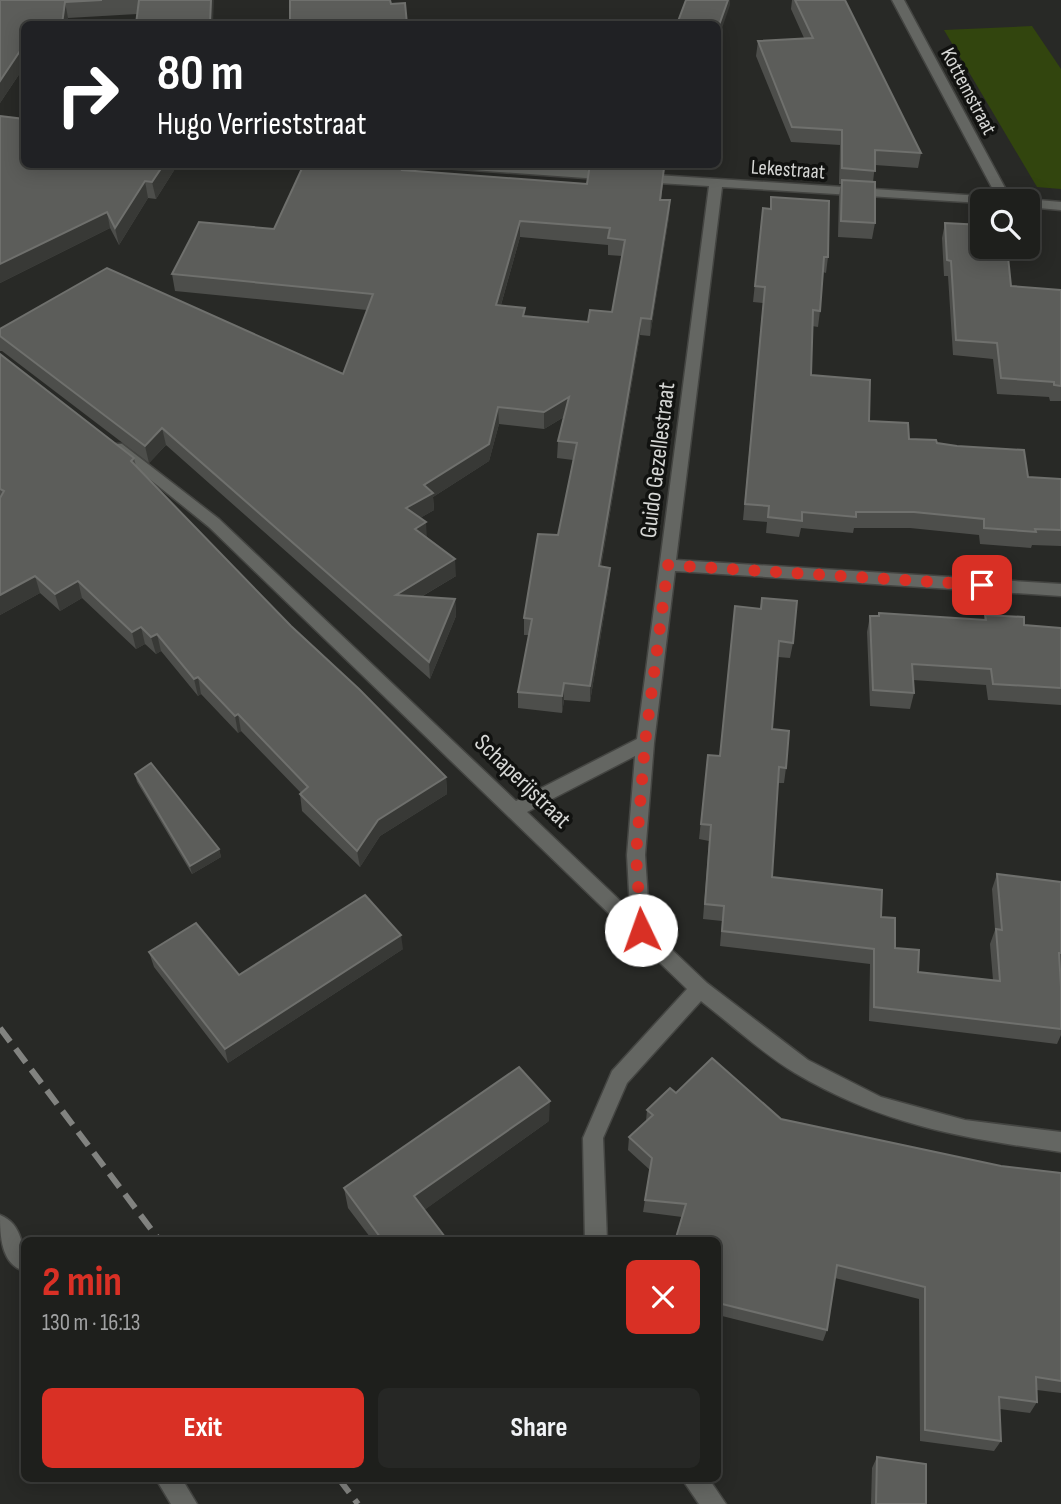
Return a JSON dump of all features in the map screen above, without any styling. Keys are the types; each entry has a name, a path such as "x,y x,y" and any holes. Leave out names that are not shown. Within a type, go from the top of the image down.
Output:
{"street":[{"name":"Kottemstraat","path":"898,0 999,189"},
{"name":"Lekestraat","path":"499,168 970,199"},
{"name":"Guido Gezellestraat","path":"641,930 636,855 645,743 716,184"},
{"path":"1040,204 1061,206"},
{"name":"Schaperijstraat","path":"105,437 214,523 700,989 801,1066 877,1105 965,1129 1061,1142"},
{"path":"668,565 1061,590"},
{"path":"515,810 645,743"},
{"path":"596,1237 593,1138 619,1077 700,989"},
{"path":"0,1225 21,1256"},
{"path":"170,1482 185,1504"},
{"path":"696,1482 714,1504"}],"green space":[{"path":"1032,26 1061,69 1061,189 1037,187 944,30"}],"building":[{"path":"0,0 102,0 65,2 62,21 21,21 21,50 0,81"},
{"path":"139,0 211,0 210,21 136,21"},
{"path":"290,0 390,0 391,4 405,3 407,21 290,21"},
{"path":"686,0 728,0 720,21 678,21"},
{"path":"795,0 845,0 921,153 875,150 875,171 842,168 842,130 792,127 758,41 813,38"},
{"path":"0,116 21,119 21,168 161,168 152,182 145,181 115,228 107,212 0,264"},
{"path":"302,168 402,168 587,184 589,168 664,168 660,200 670,200 651,319 641,318 599,566 610,568 590,686 564,683 562,696 518,692 532,619 524,618 538,534 558,535 577,443 558,441 569,397 544,412 498,407 489,444 424,485 433,493 406,508 426,522 415,529 455,559 396,595 455,599 429,662 162,428 145,446 0,336 0,329 107,268 343,374 373,294 172,274 199,222 274,229","holes":["520,221 610,228 608,238 625,240 612,312 590,310 588,322 523,316 525,308 496,305"]},
{"path":"842,180 875,182 875,223 841,221"},
{"path":"771,197 829,201 828,257 824,257 820,311 813,310 811,375 870,380 869,421 908,423 909,439 936,440 937,443 957,446 1024,450 1028,477 1061,479 1061,530 1035,529 1036,532 984,528 984,519 914,512 856,512 856,517 802,512 802,521 768,517 769,506 745,504 765,287 755,286 763,208 771,209"},
{"path":"945,223 970,224 970,259 1008,259 1011,286 1061,290 1061,386 1054,385 1054,382 1001,378 997,343 956,340 951,261 947,260"},
{"path":"0,354 134,458 131,461 291,626 359,689 446,777 378,820 357,851 300,794 308,787 238,714 235,716 198,677 194,679 157,634 151,637 141,627 132,632 78,581 55,594 35,576 0,595 0,498 4,491 0,489"},
{"path":"762,598 797,601 793,643 779,641 772,729 789,731 786,768 779,767 772,877 882,890 881,917 895,918 895,948 919,950 918,972 1000,981 996,929 1002,930 997,874 1061,882 1061,1029 874,1007 874,949 722,931 724,906 705,904 711,825 701,824 708,755 720,756 735,606 761,609"},
{"path":"879,613 986,620 985,615 1024,617 1024,625 1061,628 1061,688 993,684 991,669 912,664 914,693 873,690 870,616 879,616"},
{"path":"151,763 219,849 190,866 135,774"},
{"path":"365,895 401,935 225,1049 149,952 196,923 239,975"},
{"path":"712,1058 781,1119 1001,1166 1061,1173 1061,1381 1036,1377 1037,1402 999,1397 1001,1441 925,1430 925,1287 837,1265 827,1330 721,1304 721,1237 676,1237 686,1204 645,1200 652,1158 629,1137 653,1115 647,1110 670,1088 676,1093"},
{"path":"519,1067 550,1101 414,1196 445,1237 380,1237 344,1188"},
{"path":"877,1457 926,1464 926,1504 876,1504"}],"railway":[{"path":"0,1028 157,1237"},
{"path":"341,1482 358,1504"}],"route":[{"path":"641,930 636,855 645,743 668,565 982,585"}]}
